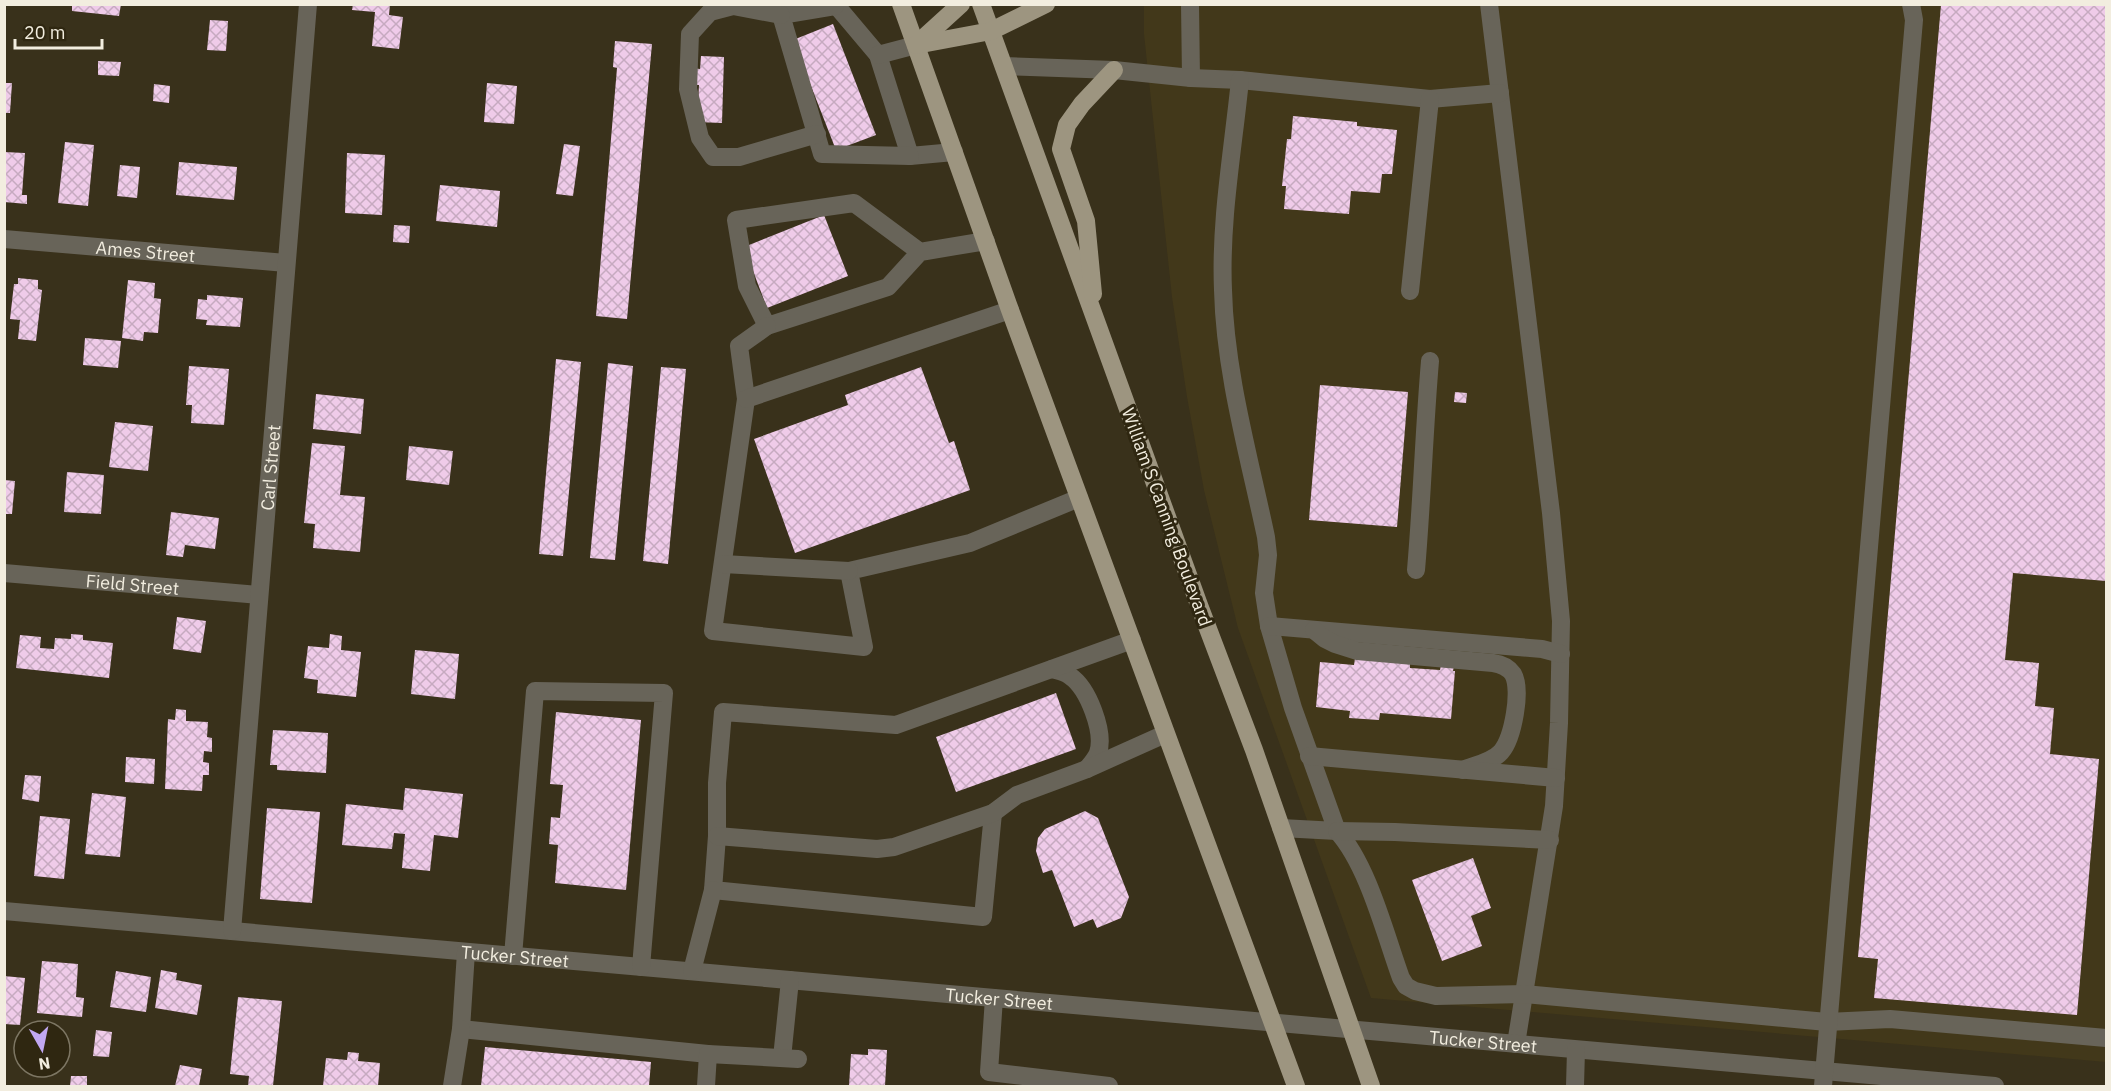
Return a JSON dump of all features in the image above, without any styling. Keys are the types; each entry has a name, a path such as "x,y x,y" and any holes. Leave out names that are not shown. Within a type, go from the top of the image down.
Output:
{"main road":[{"path":"901,4 1010,310 1296,1086"},
{"path":"916,45 961,4"},
{"name":"William S Canning Boulevard","path":"981,4 1281,828 1371,1086"},
{"path":"916,45 991,32 1046,4"},
{"path":"1095,319 1086,221 1061,149 1067,125 1082,104 1114,70"}],"street":[{"name":"Carl Street","path":"231,931 308,4"},
{"path":"1190,4 1191,78"},
{"path":"1489,4 1551,513 1560,611 1561,654 1556,778 1550,840 1516,1044"},
{"path":"1823,1079 1914,20 1911,4"},
{"path":"817,134 739,157 713,157 700,138 688,89 690,34 710,12 733,6 782,15 835,5 878,55 910,156"},
{"path":"782,15 822,154 910,156 954,152"},
{"path":"878,55 916,45"},
{"path":"1004,66 1114,70 1430,99 1500,93"},
{"path":"1240,80 1223,236 1222,291 1230,367 1266,537 1268,555 1264,593 1269,626 1309,756 1336,831 1347,843 1362,871 1401,978 1406,986 1425,995 1436,996 1524,994 1827,1022 1890,1019 2106,1038"},
{"path":"1410,291 1430,99"},
{"path":"766,326 747,286 736,220 854,203 920,252"},
{"name":"Ames Street","path":"4,239 286,263"},
{"path":"849,571 864,646 713,631 746,399 739,346 766,326 888,287 920,252 986,241"},
{"path":"746,399 1010,310"},
{"path":"1416,570 1430,362"},
{"path":"723,564 849,571 970,543 1079,498"},
{"name":"Field Street","path":"4,573 259,595"},
{"path":"1269,626 1542,649 1561,654"},
{"path":"1314,630 1335,644 1357,651 1493,663 1510,670 1517,687 1514,719 1506,744 1492,759 1463,770"},
{"path":"692,971 713,890 717,836 717,783 723,712 896,725 1132,640"},
{"path":"1052,669 1069,675 1082,688 1099,729 1098,754 1088,769"},
{"path":"513,956 535,691 664,693 641,967"},
{"path":"717,836 877,849 894,848 993,813 1017,795 1088,769 1165,734"},
{"path":"1309,756 1556,778"},
{"path":"713,890 983,916 993,813"},
{"path":"1281,828 1550,840"},
{"name":"Tucker Street","path":"4,911 1516,1044 1823,1079 1995,1086"},
{"path":"452,1086 461,1029 465,952"},
{"path":"461,1029 708,1054 790,1059 790,980"},
{"path":"994,998 987,1079 1109,1086"},
{"path":"1575,1086 1576,1050"},
{"path":"706,1086 708,1054"}],"shaded area":[{"path":"1144,4 2106,5 2106,1062 1371,998 1238,628 1204,490 1172,297 1144,34"}],"building":[{"path":"72,4 121,4 119,16 72,11"},
{"path":"353,4 390,4 389,15 403,17 399,49 372,46 375,12 352,10"},
{"path":"1941,5 2106,5 2106,581 2013,573 2005,660 2039,663 2035,706 2054,708 2050,754 2099,759 2077,1015 1874,998 1878,959 1858,957"},
{"path":"210,20 228,21 226,51 207,50"},
{"path":"833,24 876,135 836,150 793,40"},
{"path":"615,41 652,44 627,319 596,316 617,68 613,67"},
{"path":"701,56 724,57 722,123 697,122 699,85 691,85 692,68 700,69"},
{"path":"98,61 121,62 119,76 98,75"},
{"path":"4,83 12,83 10,113 4,113"},
{"path":"487,83 517,86 514,124 484,122"},
{"path":"154,84 170,86 169,103 153,101"},
{"path":"1293,116 1357,122 1357,126 1397,130 1392,174 1382,174 1380,193 1351,191 1349,214 1284,209 1286,186 1282,186 1287,139 1291,139"},
{"path":"65,142 94,145 88,206 58,203"},
{"path":"564,144 580,146 573,196 556,194"},
{"path":"4,152 25,153 22,195 27,195 27,204 4,202"},
{"path":"347,153 385,155 382,215 345,213"},
{"path":"179,162 237,167 234,200 176,195"},
{"path":"120,165 140,167 137,198 117,196"},
{"path":"440,185 500,191 497,227 436,221"},
{"path":"824,215 848,276 767,308 744,247"},
{"path":"394,225 410,226 409,243 393,242"},
{"path":"18,278 38,280 38,289 42,290 36,341 18,339 20,320 10,319 14,284 18,284"},
{"path":"128,280 155,283 154,298 161,299 158,333 144,332 143,341 122,338"},
{"path":"207,295 243,298 240,327 206,325 207,320 196,319 198,299 207,300"},
{"path":"85,338 121,341 118,368 83,365"},
{"path":"556,359 581,362 563,556 539,554"},
{"path":"608,363 633,366 615,560 590,558"},
{"path":"189,366 229,369 224,425 191,423 192,405 186,405"},
{"path":"661,367 686,369 668,564 643,561"},
{"path":"921,367 949,443 954,441 970,490 795,553 754,439 848,405 845,395"},
{"path":"1320,385 1408,392 1397,527 1309,520"},
{"path":"1455,392 1467,393 1466,403 1454,402"},
{"path":"316,394 364,399 361,434 313,429"},
{"path":"115,422 153,426 148,471 109,467"},
{"path":"312,443 345,446 340,495 365,497 360,552 313,548 315,524 304,523"},
{"path":"409,446 453,451 449,485 406,480"},
{"path":"67,472 104,475 101,514 64,512"},
{"path":"4,480 15,481 12,514 4,514"},
{"path":"171,512 219,518 215,549 185,545 183,557 166,555"},
{"path":"177,617 206,621 201,653 173,649"},
{"path":"71,634 83,635 83,640 113,643 109,678 16,668 20,635 41,637 40,648 54,649 55,638 71,639"},
{"path":"330,634 342,636 341,650 361,652 356,697 317,693 318,680 304,678 308,646 329,648"},
{"path":"415,650 459,654 455,699 411,694"},
{"path":"1355,658 1410,664 1410,668 1440,670 1441,665 1454,666 1451,719 1380,713 1379,720 1349,718 1350,711 1316,707 1320,662 1354,665"},
{"path":"1056,693 1076,749 956,792 936,737"},
{"path":"176,709 186,710 186,721 208,722 207,737 212,738 212,752 204,751 203,762 209,763 209,775 203,775 202,791 165,789 168,719 175,720"},
{"path":"556,712 641,720 626,890 555,883 558,845 549,844 551,817 560,818 563,785 550,784"},
{"path":"273,730 328,733 326,773 277,770 277,765 270,765"},
{"path":"126,757 155,759 154,784 125,782"},
{"path":"25,775 41,776 39,802 22,799"},
{"path":"405,788 463,794 458,838 434,835 430,871 402,868 405,834 394,833 392,849 342,845 346,804 403,810"},
{"path":"92,793 126,797 120,857 85,854"},
{"path":"267,808 320,812 312,903 260,899"},
{"path":"1085,811 1098,818 1129,897 1121,918 1097,928 1093,919 1074,927 1052,870 1043,873 1036,851 1038,838 1045,829"},
{"path":"40,816 70,819 64,879 34,876"},
{"path":"1473,858 1491,908 1471,916 1482,946 1442,961 1412,880"},
{"path":"42,961 78,964 76,997 84,998 82,1017 37,1013"},
{"path":"161,970 177,973 176,980 202,985 197,1015 155,1008"},
{"path":"116,971 151,977 146,1012 110,1007"},
{"path":"4,976 25,978 21,1019 12,1019 12,1024 4,1024"},
{"path":"238,997 282,1001 273,1086 248,1086 249,1076 230,1074"},
{"path":"96,1030 112,1032 109,1057 93,1056"},
{"path":"485,1047 651,1062 649,1086 481,1086"},
{"path":"868,1049 887,1050 885,1086 849,1086 851,1054 868,1055"},
{"path":"348,1052 359,1053 358,1061 380,1063 378,1086 323,1086 326,1058 347,1060"},
{"path":"180,1065 202,1069 199,1086 175,1086"},
{"path":"72,1076 87,1076 87,1086 70,1086"}]}
